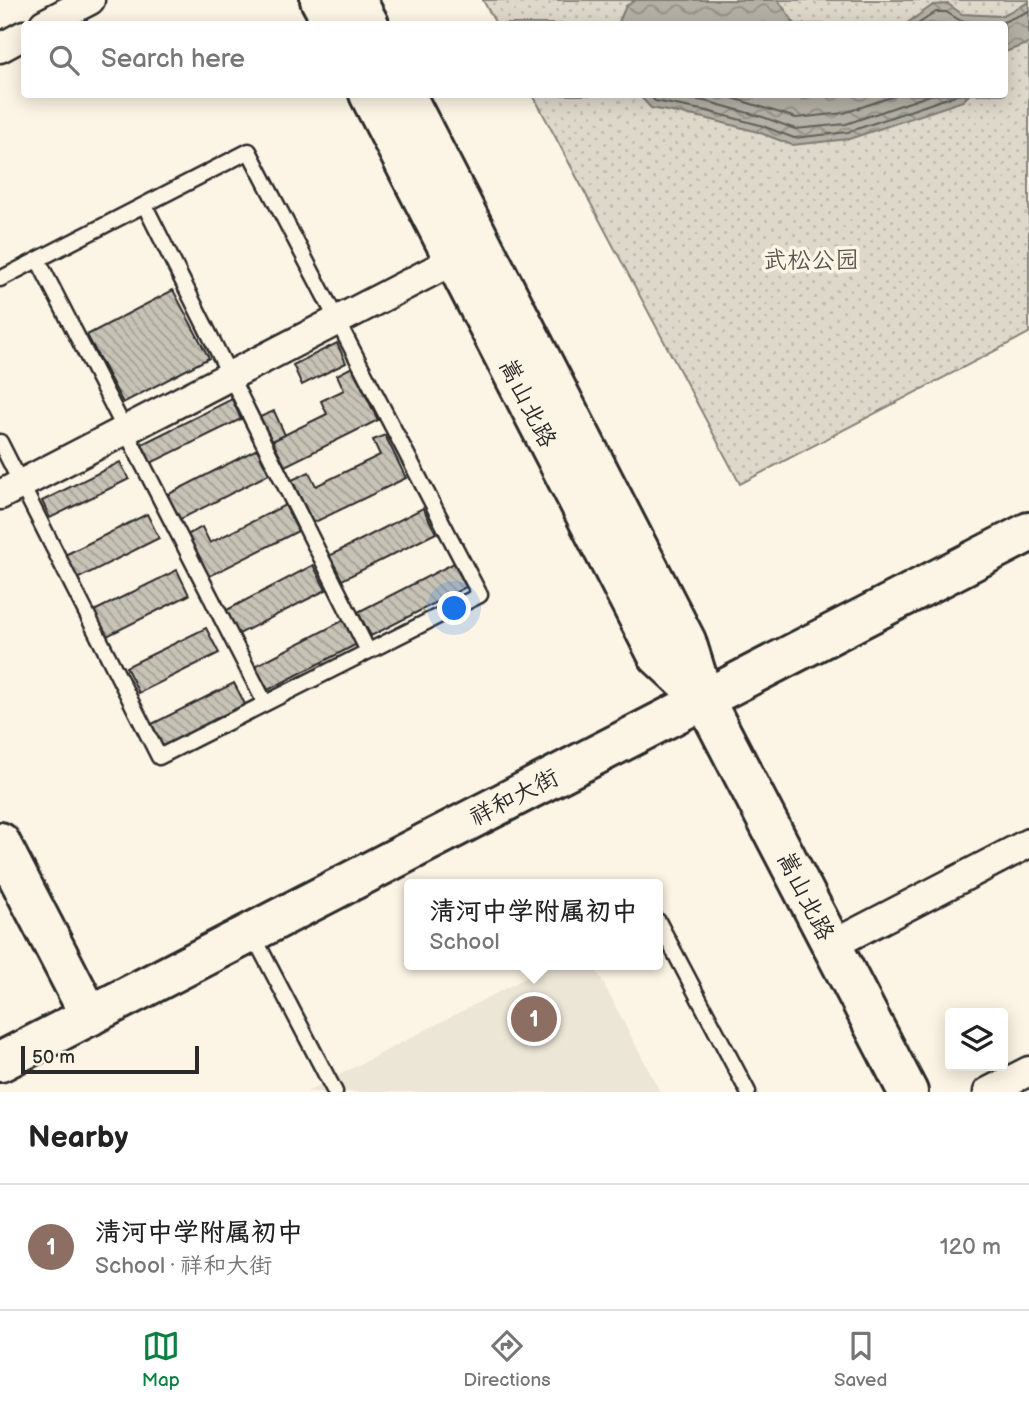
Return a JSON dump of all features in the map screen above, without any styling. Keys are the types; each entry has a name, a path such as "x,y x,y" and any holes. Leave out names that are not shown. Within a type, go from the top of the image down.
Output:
{"street":[{"path":"50,21 90,0"},
{"path":"320,0 331,21"},
{"path":"356,0 367,21"},
{"path":"0,48 21,37"},
{"name":"嵩山北路","path":"371,98 658,656 704,699"},
{"name":"嵩山北路","path":"407,98 686,641 704,699 908,1092"},
{"path":"11,489 454,260"},
{"name":"祥和大街","path":"0,1062 1029,532"},
{"path":"0,842 90,1016"},
{"path":"832,945 1029,843"},
{"path":"988,1092 1029,1071"}],"lane":[{"path":"0,279 249,151 480,595 159,757 11,489 0,442"},
{"path":"145,205 368,651"},
{"path":"38,260 265,703"},
{"path":"663,930 748,1092"},
{"path":"252,932 335,1092"}],"shaded area":[{"path":"540,970 597,970 660,1092 307,1092"}],"green space":[{"name":"武松公园","path":"483,0 1029,0 1029,333 740,484 535,98 1008,98 1008,21 494,21"}],"water":[{"path":"636,0 778,0 793,21 619,21 626,6"},
{"path":"1029,2 1029,43 1008,51 1008,21 910,21 933,5 948,4 962,14 1001,16"},
{"path":"642,98 966,98 849,139 792,145 758,132 705,118 651,108"}],"building":[{"path":"173,290 209,358 123,403 87,335"},
{"path":"337,343 346,363 302,385 293,365"},
{"path":"352,367 378,420 285,466 272,441 327,414 321,401 344,390 337,375"},
{"path":"232,399 241,419 151,463 142,444"},
{"path":"274,411 285,435 272,441 260,417"},
{"path":"385,435 406,478 313,523 292,480 309,472 316,486 380,455 373,440"},
{"path":"257,449 269,474 179,520 167,495"},
{"path":"120,462 129,479 50,518 42,501"},
{"path":"285,505 298,531 208,577 187,535 202,527 210,543"},
{"path":"423,508 436,533 340,581 327,557"},
{"path":"147,514 159,538 75,580 63,556"},
{"path":"454,563 466,587 371,636 358,612"},
{"path":"313,565 326,590 237,635 225,611"},
{"path":"177,570 189,595 105,637 92,612"},
{"path":"344,620 357,644 268,690 255,666"},
{"path":"206,628 219,653 139,693 126,667"},
{"path":"234,683 246,706 163,747 152,724"}],"place":[{"name":"清河中学附属初中","path":"534,1019"}]}
